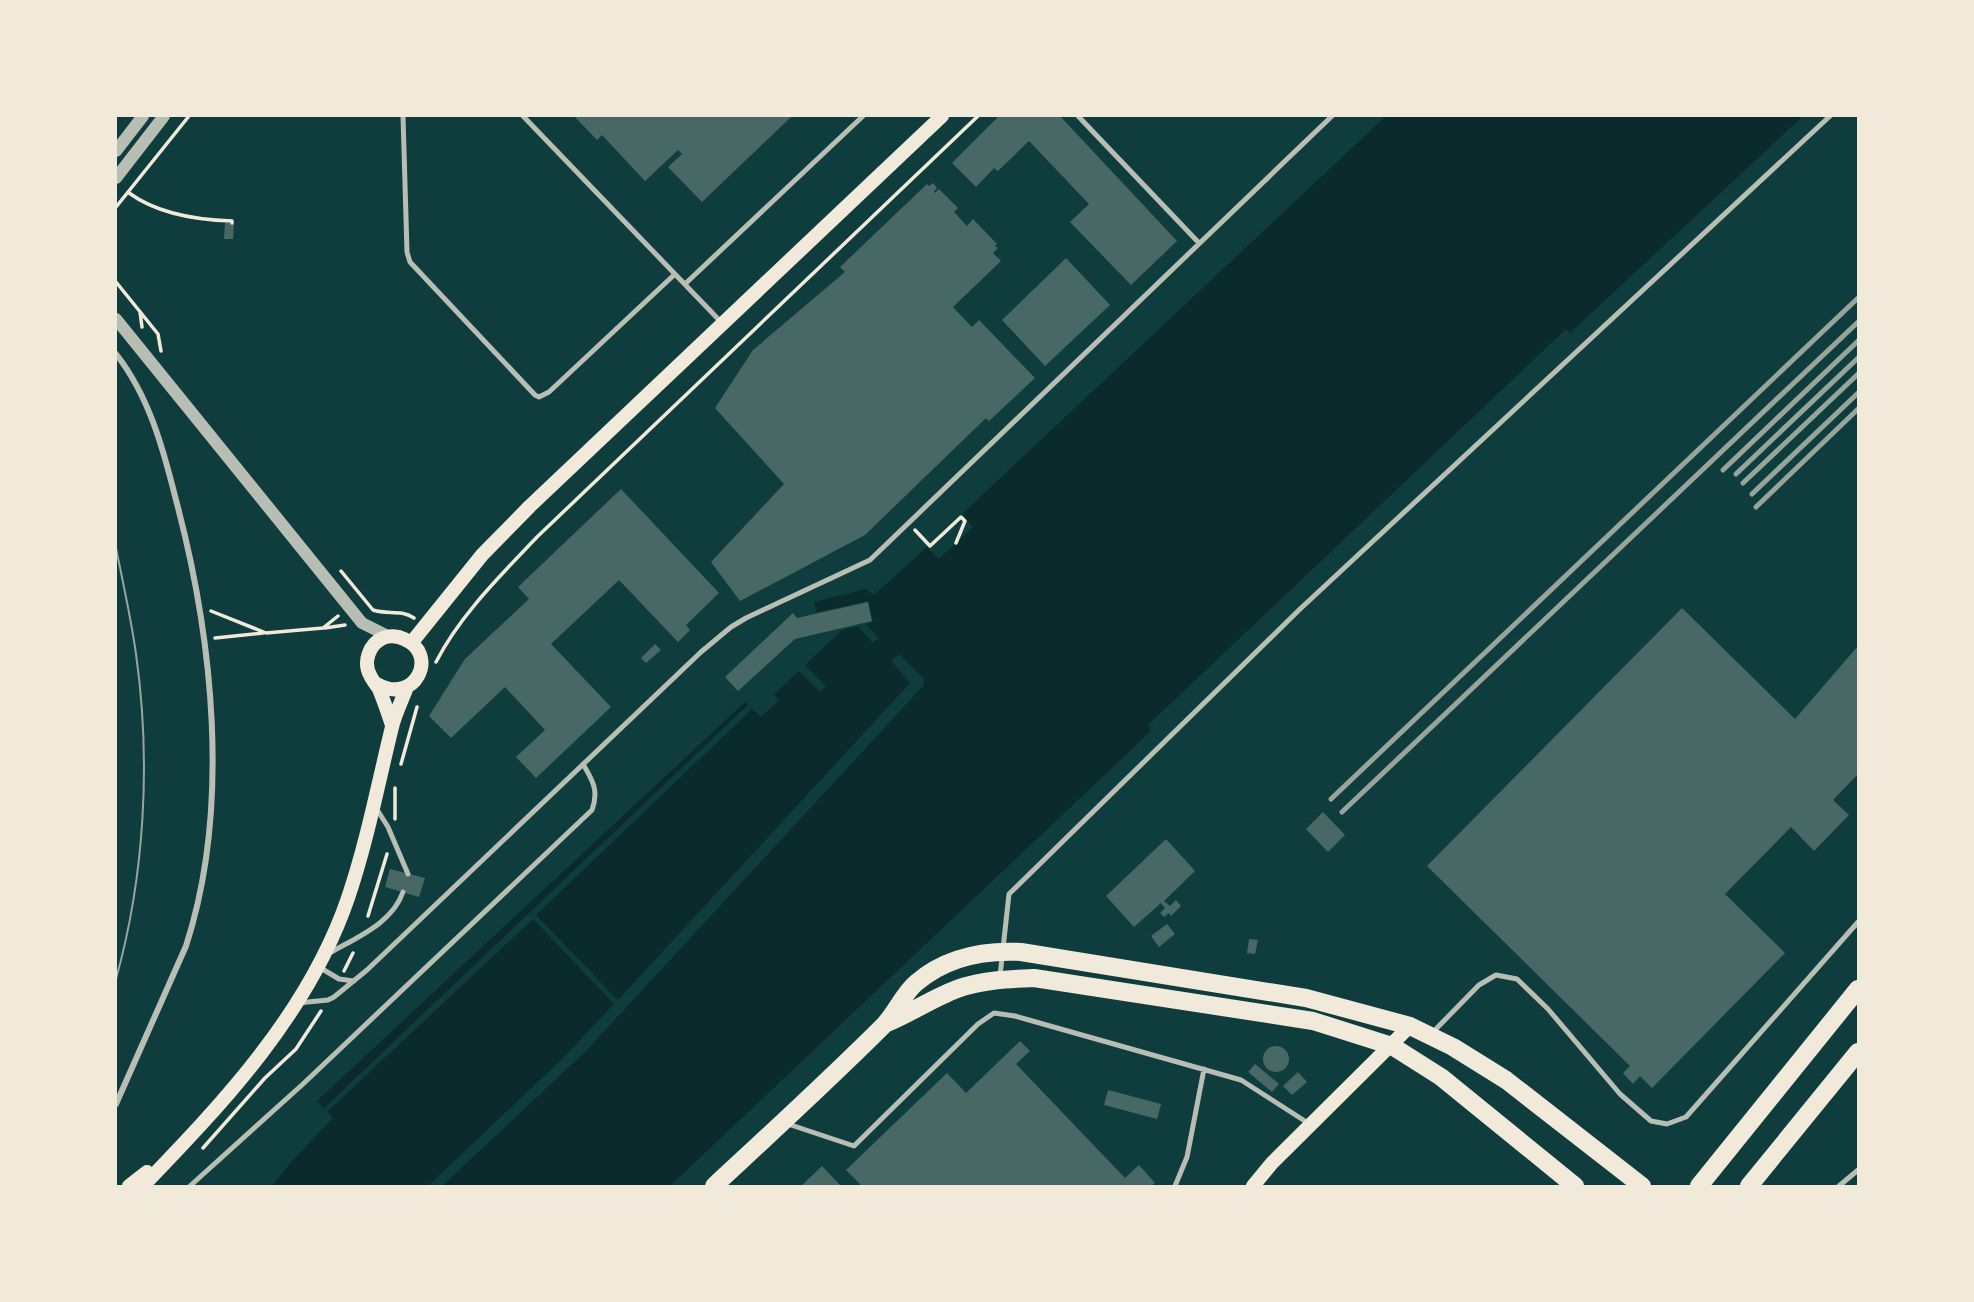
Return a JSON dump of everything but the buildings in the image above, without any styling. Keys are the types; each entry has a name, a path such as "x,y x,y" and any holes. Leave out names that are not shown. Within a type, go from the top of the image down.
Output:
{"main road":[{"path":"412,642 482,555 520,516 942,116"},
{"path":"377,684 386,690 397,691 415,681 422,660 412,642 388,636 377,642 370,651 367,668 377,684 392,725"},
{"path":"143,1186 231,1092 296,1003 320,962 347,900 374,806 392,725 407,687"},
{"path":"714,1186 887,1023 915,984 940,968 967,956 994,950 1021,952 1306,998 1410,1026 1506,1080 1642,1186"},
{"path":"887,1023 913,1013 933,999 960,988 1000,979 1034,978 1313,1021 1392,1046 1441,1077 1575,1186"},
{"path":"1699,1186 1858,989"},
{"path":"1253,1186 1410,1026"},
{"path":"1749,1186 1858,1052"},
{"path":"129,1186 179,1148"}],"street":[{"path":"116,151 143,116"},
{"path":"116,178 164,116"},
{"path":"116,319 362,623 370,651"},
{"path":"116,354 134,380 159,436 181,517 203,640 212,773 205,871 186,946 116,1104"},
{"path":"362,623 388,636"}],"lane":[{"path":"402,116 407,252 410,262 415,271 534,396 539,397 549,392 675,274"},
{"path":"523,116 724,324"},
{"path":"685,284 863,116"},
{"path":"1079,116 1199,243"},
{"path":"296,1003 328,1000 354,981 701,652 731,627 861,567 870,560 1332,116"},
{"path":"1000,979 1009,894 1299,610 1830,116"},
{"path":"190,1186 303,1084 592,810 597,798 583,764"},
{"path":"374,806 387,827 408,874"},
{"path":"354,981 340,979 320,962 387,918 398,905 403,892"},
{"path":"1430,1035 1479,985 1496,975 1517,979 1548,1009 1620,1094 1651,1121 1667,1124 1686,1117 1858,922"},
{"path":"783,1122 854,1146 978,1024 994,1013 1015,1016 1241,1080 1311,1125"},
{"path":"1175,1186 1187,1157 1204,1069"},
{"path":"1839,1186 1858,1170"}],"path":[{"path":"116,206 189,116"},
{"path":"337,566 373,610 404,612 445,644 499,577 537,537 978,116"},
{"path":"127,191 158,209 232,223"},
{"path":"116,282 158,334 163,360"},
{"path":"908,524 930,546 961,517 965,521 956,543"},
{"path":"199,607 265,633"},
{"path":"203,640 323,628 342,612"},
{"path":"196,1156 265,1078 296,1049 319,1015"}],"water":[{"path":"1386,116 1803,116 1570,333 1566,329 1148,725 1151,731 670,1186 272,1186 333,1118 317,1101 745,702 761,717 779,700 774,694 799,671 820,692 826,686 805,665 842,630 858,626 873,643 879,638 866,624 873,622 868,601 817,612 814,602 866,589 874,595 927,547 939,559 973,527 962,514"}],"pier":[{"path":"899,654 924,679 924,685 585,1052 442,1186 428,1186 562,1059 614,1004 533,919 327,1112 324,1108 748,705 752,709 536,915 618,1000 910,683 891,661"}],"tram line":[{"path":"116,548 141,694 144,776 139,858 126,940 116,979"}],"railway":[{"path":"1331,799 1858,298"},
{"path":"1342,812 1858,322"},
{"path":"1723,470 1858,341"},
{"path":"1736,474 1858,358"},
{"path":"1743,483 1858,374"},
{"path":"1752,494 1858,393"},
{"path":"1756,507 1858,409"}]}
